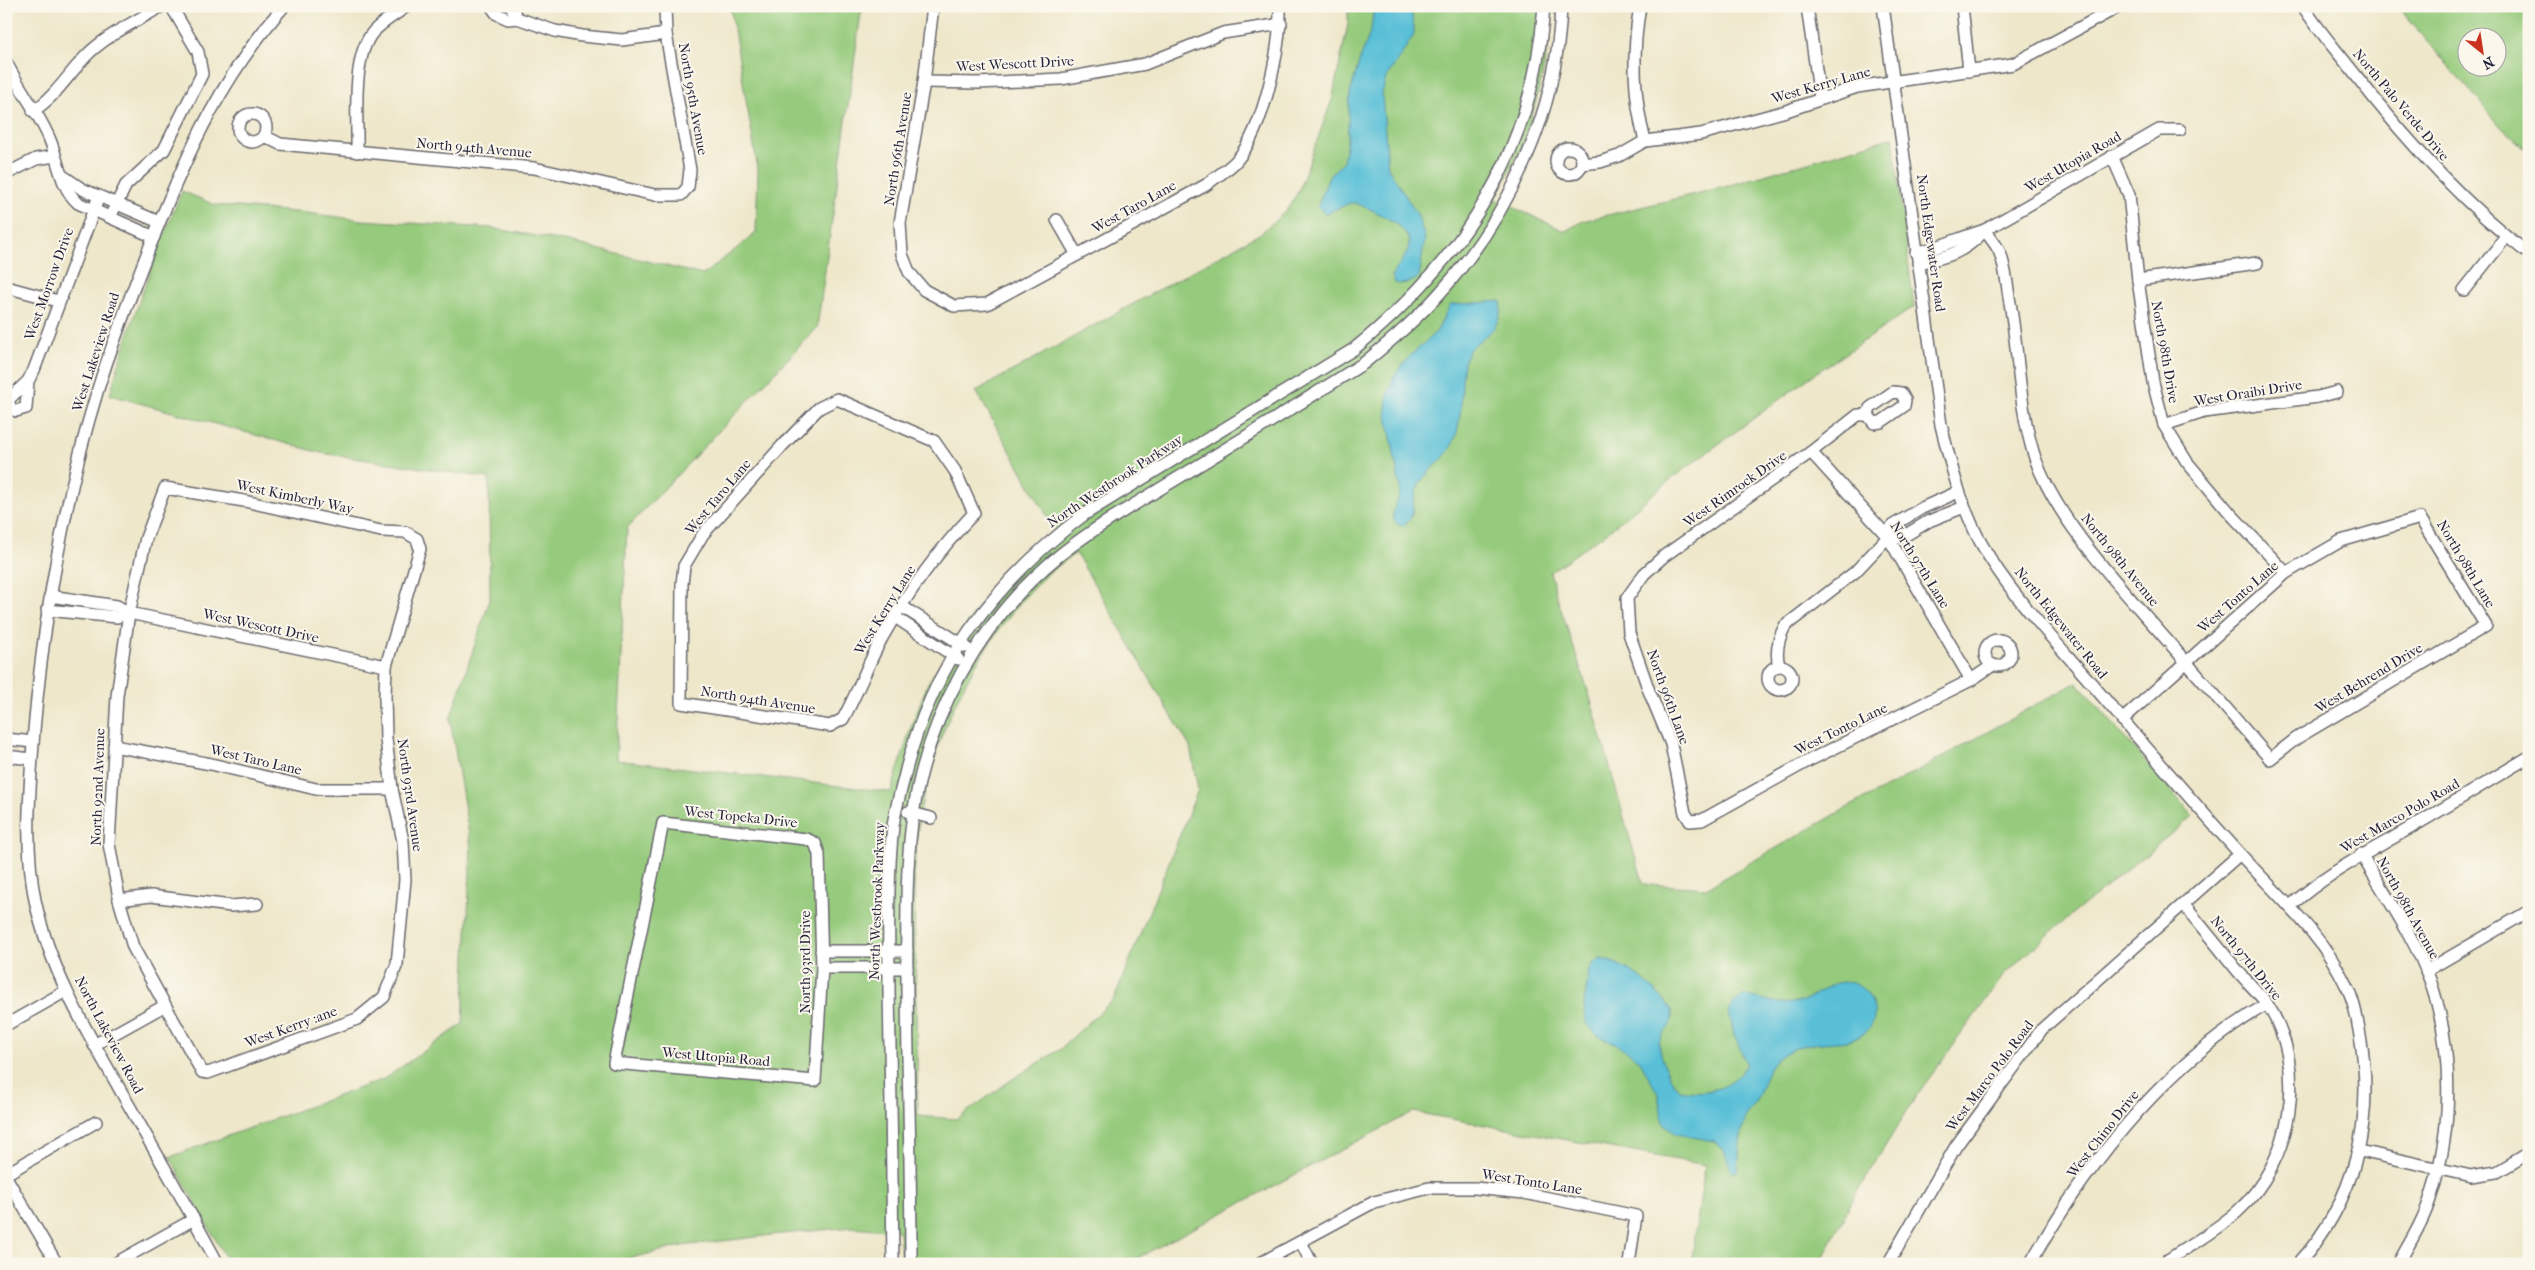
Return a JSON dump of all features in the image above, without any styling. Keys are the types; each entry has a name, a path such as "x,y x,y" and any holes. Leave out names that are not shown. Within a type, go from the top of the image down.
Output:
{"street":[{"path":"33,111 54,94 89,53 105,40 162,6"},
{"path":"110,217 116,203 133,177 164,150 202,74 198,52 171,6"},
{"name":"West Lakeview Road","path":"33,742 47,610 71,492 97,392 126,305 184,164 225,83 261,32 284,6"},
{"path":"357,152 358,80 364,47 373,32 407,6"},
{"path":"491,6 497,14 508,19 517,18 555,31 622,40 666,34"},
{"path":"511,6 517,18"},
{"name":"North 95th Avenue","path":"665,6 666,34 690,170 688,186 681,195"},
{"name":"North 96th Avenue","path":"924,290 909,272 902,254 900,223 924,82 933,6"},
{"path":"1280,6 1281,24"},
{"name":"North Westbrook Parkway","path":"893,1264 889,951 890,879 896,810 908,757 922,713 951,655 998,592 1048,541 1085,514 1354,349 1406,304 1452,253 1494,186 1516,135 1540,52 1544,6"},
{"name":"North Westbrook Parkway","path":"911,1264 907,968 908,879 913,813 925,762 939,719 966,664 1011,604 1059,555 1104,523 1364,364 1393,340 1440,294 1471,255 1509,194 1533,142 1557,55 1561,6"},
{"path":"1640,6 1633,64 1635,99 1645,141"},
{"path":"1807,6 1820,98"},
{"name":"North Edgewater Road","path":"1883,6 1941,425 1958,492 1964,508 1981,543 2012,591 2240,854 2290,906 2337,967 2347,985 2356,1012 2366,1075 2366,1112 2360,1151 2348,1184 2329,1223 2313,1248 2298,1264"},
{"path":"1962,6 1969,71"},
{"name":"West Kerry Lane","path":"1582,164 1600,162 1619,156 1645,141 1701,134 1786,111 1856,87 2013,64 2120,6"},
{"name":"North Palo Verde Drive","path":"2303,6 2375,101 2427,162 2506,237 2529,254"},
{"name":"West Wescott Drive","path":"924,82 978,83 1061,78 1145,64 1223,33 1281,24"},
{"name":"West Taro Lane","path":"924,290 954,306 987,304 1206,185 1236,161 1257,128 1275,57 1281,24"},
{"path":"6,62 50,139 63,176 66,191 72,198 93,209 154,237"},
{"name":"West Utopia Road","path":"1917,258 1949,256 1971,246 1986,230 2112,156 2160,130 2180,130"},
{"name":"North 94th Avenue","path":"264,136 280,144 534,168 654,195 681,195"},
{"path":"6,174 30,161 55,156"},
{"name":"North 98th Drive","path":"2112,156 2129,195 2138,280 2153,382 2164,426 2188,462 2230,513 2286,573"},
{"path":"63,176 82,188 159,222"},
{"name":"West Morrow Drive","path":"28,381 99,196"},
{"path":"1057,220 1077,255"},
{"name":"North 98th Avenue","path":"1986,230 2000,253 2007,285 2014,322 2020,382 2035,458 2054,497 2080,539 2270,759"},
{"path":"2464,290 2506,237"},
{"path":"2138,280 2257,263"},
{"path":"6,287 58,301"},
{"name":"West Oraibi Drive","path":"2164,426 2204,412 2318,397 2337,392"},
{"name":"West Taro Lane","path":"681,704 682,584 684,566 703,534 819,408 836,400 934,441 955,471 974,513"},
{"path":"1257,410 1265,425"},
{"name":"West Rimrock Drive","path":"1627,598 1644,574 1664,556 1811,452 1858,415 1868,415"},
{"name":"North 97th Lane","path":"1811,452 1888,537 1971,680"},
{"path":"1140,481 1148,496"},
{"name":"West Kimberly Way","path":"165,488 244,500 373,529 404,532 417,540"},
{"name":"North 92nd Avenue","path":"165,488 146,538 129,613 117,696 109,844 119,900 133,948 202,1072"},
{"path":"1779,666 1776,654 1780,636 1785,626 1855,572 1888,537 1892,526 1908,516 1958,492"},
{"path":"1888,537 1900,538 1929,521 1964,508"},
{"name":"West Kerry Lane","path":"830,726 843,719 902,606 953,534 974,513"},
{"name":"West Tonto Lane","path":"2122,720 2286,573 2341,542 2420,518"},
{"name":"North 98th Lane","path":"2420,518 2486,626"},
{"name":"North 93rd Avenue","path":"384,997 397,964 405,880 403,841 392,789 386,739 386,666 420,549 417,540"},
{"path":"1048,541 1059,555"},
{"name":"West Wescott Drive","path":"50,596 118,606 129,613 386,666"},
{"name":"North 96th Lane","path":"1627,598 1629,633 1648,691 1671,744 1685,813 1690,821 1702,820"},
{"path":"902,606 974,652"},
{"name":"West Wescott Drive","path":"47,610 116,617 129,613"},
{"path":"895,617 966,664"},
{"name":"West Behrend Drive","path":"2270,759 2297,738 2486,626"},
{"name":"West Tonto Lane","path":"1702,820 1810,760 1971,680 1993,665"},
{"name":"North 94th Avenue","path":"681,704 830,726"},
{"path":"6,739 33,742"},
{"name":"North Lakeview Road","path":"33,742 30,865 41,921 66,991 94,1045 218,1264"},
{"name":"West Taro Lane","path":"114,746 211,764 316,790 392,789"},
{"path":"6,756 32,759"},
{"name":"West Marco Polo Road","path":"2290,906 2317,882 2361,854 2397,836 2529,757"},
{"path":"896,810 931,818"},
{"name":"West Topeka Drive","path":"614,1063 663,823 806,839 815,843"},
{"name":"North 93rd Drive","path":"815,843 820,854 822,968 815,1081"},
{"name":"West Marco Polo Road","path":"1888,1264 1956,1146 2042,1028 2093,981 2184,905 2240,854"},
{"name":"North 98th Avenue","path":"2361,854 2407,932 2426,971 2440,1020 2447,1065 2448,1117 2440,1167 2424,1214 2398,1264"},
{"path":"119,900 151,896 231,906 257,904"},
{"name":"North 97th Drive","path":"2162,1264 2216,1229 2238,1211 2254,1193 2273,1164 2284,1139 2291,1091 2288,1063 2281,1034 2267,1004 2184,905"},
{"path":"2426,971 2529,911"},
{"path":"821,951 908,951"},
{"path":"822,968 907,968"},
{"path":"6,1025 66,991"},
{"name":"West Kerry :ane","path":"202,1072 215,1071 357,1020 384,997"},
{"name":"West Chino Drive","path":"2030,1264 2085,1179 2133,1114 2171,1076 2248,1015 2267,1004"},
{"path":"94,1045 164,1006"},
{"name":"West Utopia Road","path":"614,1063 815,1081"},
{"path":"56,1264 6,1176 96,1122"},
{"path":"2360,1151 2440,1167 2471,1176 2497,1172 2529,1153"},
{"name":"West Tonto Lane","path":"1259,1264 1374,1202 1429,1188 1475,1188 1524,1193 1636,1216 1629,1264"},
{"path":"114,1264 194,1219"},
{"path":"1301,1242 1312,1264"}],"green space":[{"path":"730,6 862,6 817,328 627,528 616,760 891,792 911,727 928,683 981,603 1022,557 1055,530 976,391 1261,233 1286,211 1298,192 1332,100 1348,24 1348,6 1550,6 1545,60 1532,114 1518,155 1495,199 1565,231 1583,221 1724,187 1893,137 1914,307 1813,375 1675,476 1606,533 1550,572 1592,704 1644,884 1706,888 1843,810 2077,682 2193,816 2057,927 2004,975 1917,1095 1855,1195 1820,1264 1691,1264 1705,1165 1413,1112 1126,1264 902,1264 899,1231 852,1227 682,1246 605,1264 229,1264 170,1157 384,1079 463,1024 471,847 450,719 490,599 489,478 321,453 110,395 125,343 143,292 182,191 215,205 361,220 491,228 569,242 703,275 756,233 758,170","holes":["1076,553 1190,747 1198,790 1114,999 1059,1050 1011,1080 957,1119 918,1116 914,874 919,817 930,769 952,710 966,682 1000,628 1040,581"]},
{"path":"2397,6 2529,6 2529,152 2503,129 2459,78 2508,78 2508,28 2458,28 2458,77"}],"water":[{"path":"1374,6 1410,6 1414,26 1414,35 1386,78 1382,94 1388,168 1417,214 1425,238 1419,277 1398,284 1395,283 1392,276 1408,249 1408,238 1404,231 1388,219 1355,203 1350,203 1325,214 1318,206 1329,176 1343,162 1347,140 1350,94 1371,30"},
{"path":"1501,301 1501,313 1497,323 1486,336 1473,346 1465,359 1459,425 1452,445 1444,457 1420,483 1415,494 1410,519 1402,526 1397,524 1394,519 1393,510 1400,493 1400,488 1386,410 1387,399 1394,376 1410,356 1437,331 1450,305"},
{"path":"1601,959 1622,966 1641,978 1672,1010 1670,1025 1659,1043 1666,1068 1680,1090 1709,1091 1728,1084 1742,1072 1746,1063 1734,1035 1729,1011 1734,1003 1743,996 1777,1003 1791,1003 1805,1000 1838,983 1852,983 1866,992 1871,999 1874,1007 1874,1016 1872,1024 1867,1031 1855,1039 1799,1047 1780,1057 1770,1067 1758,1098 1747,1114 1741,1134 1738,1170 1732,1173 1724,1150 1714,1141 1676,1134 1663,1123 1658,1094 1640,1061 1623,1048 1597,1035 1586,1023 1584,1006 1589,970 1593,963"}]}
